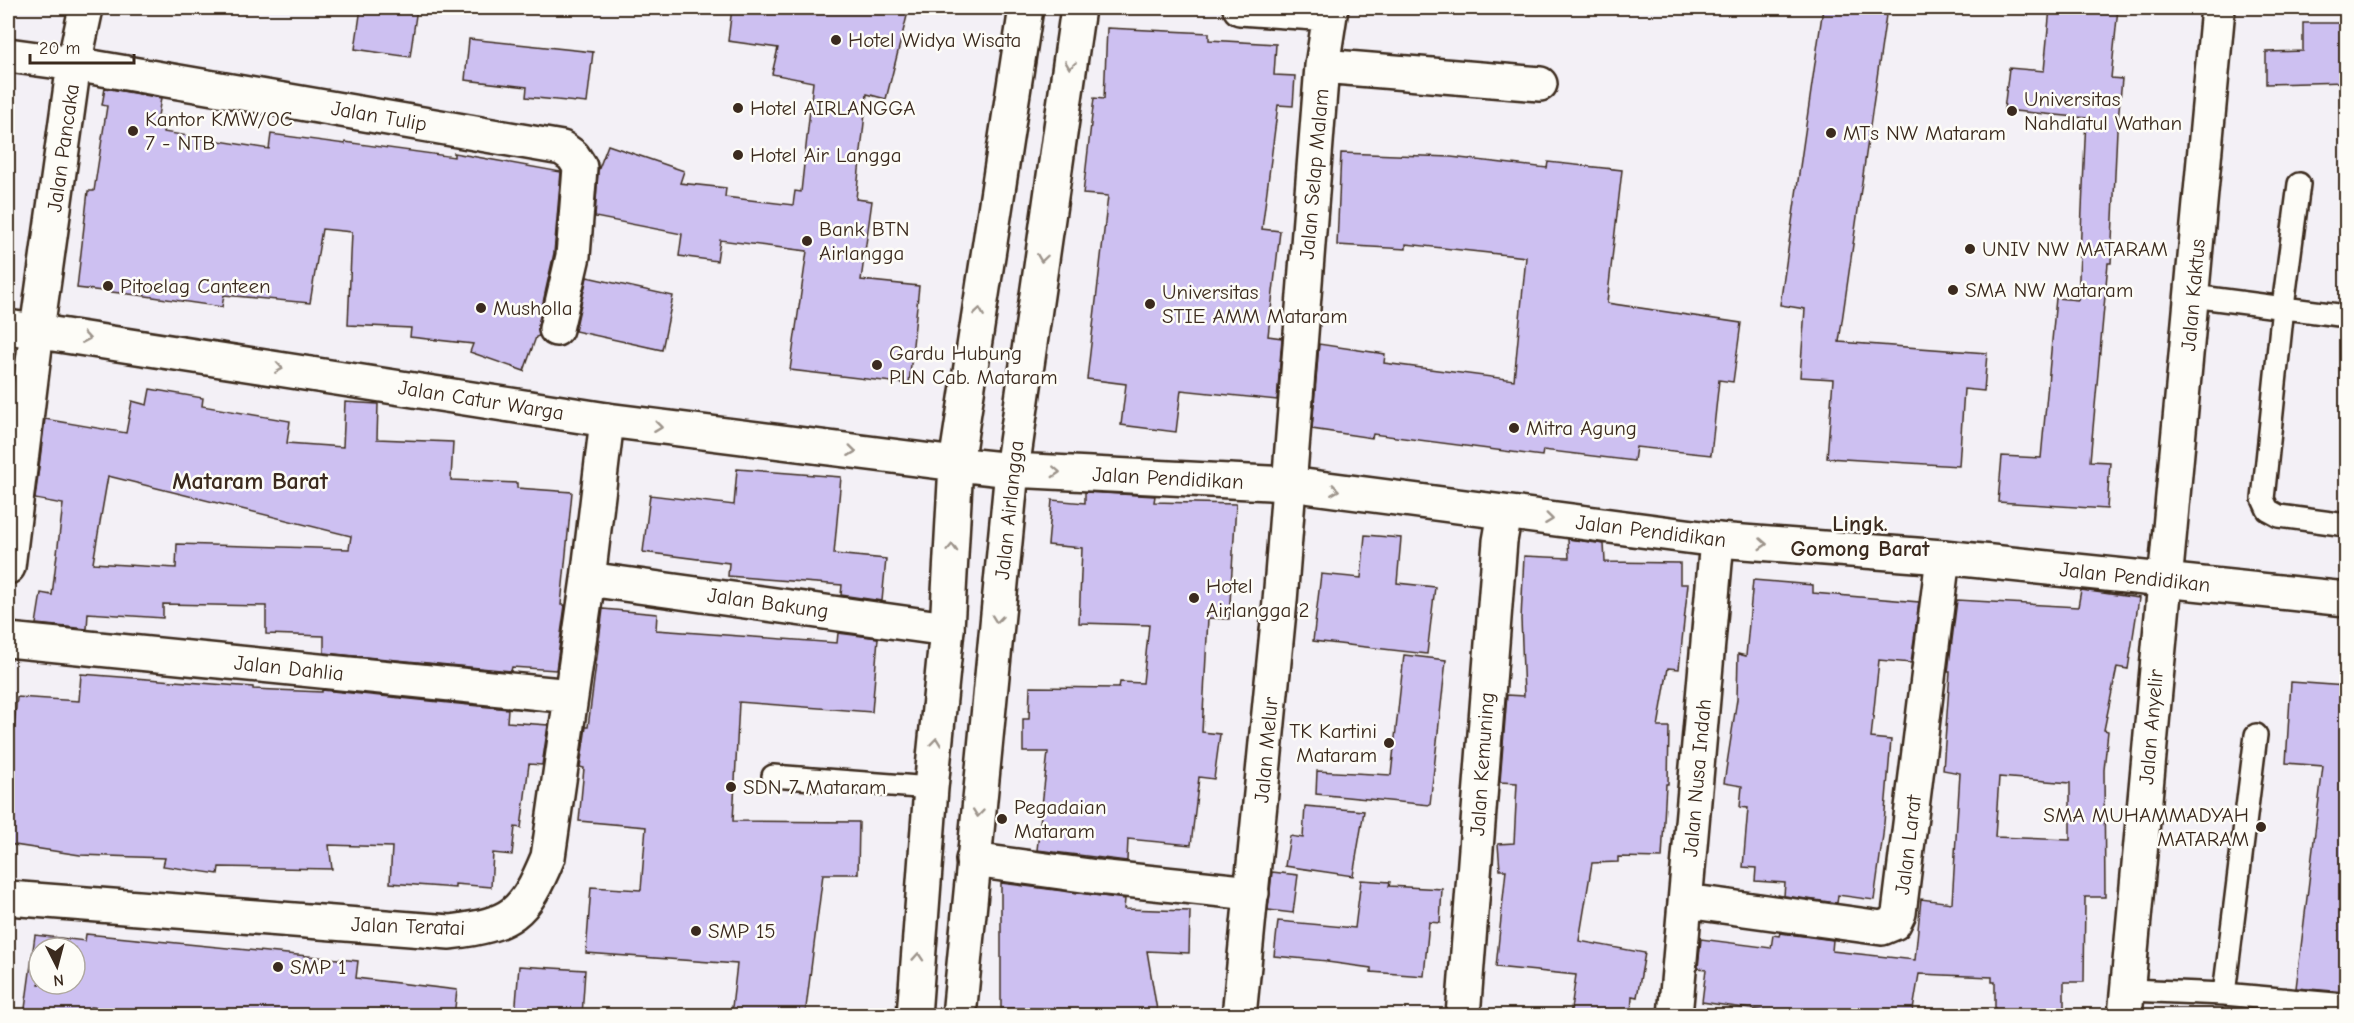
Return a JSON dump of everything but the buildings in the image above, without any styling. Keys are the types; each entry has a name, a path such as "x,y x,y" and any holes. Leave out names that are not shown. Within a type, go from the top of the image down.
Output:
{"street":[{"name":"Jalan Pancaka","path":"8,567 22,328 43,288 74,64 86,8"},
{"path":"914,1016 931,788 947,629 956,464 1026,8"},
{"name":"Jalan Airlangga","path":"959,1016 1012,470 1078,8"},
{"path":"1240,8 1331,11"},
{"name":"Jalan Kaktus","path":"2167,582 2218,8"},
{"name":"Jalan Selap Malam","path":"1289,484 1322,66 1331,11"},
{"name":"Jalan Tulip","path":"8,55 74,64 562,148 573,156 580,167 573,256 556,329"},
{"path":"1322,66 1540,84"},
{"name":"Jalan Catur Warga","path":"22,328 607,420 956,464"},
{"name":"Jalan Teratai","path":"8,898 450,932 485,927 516,912 535,889 548,857 588,579 607,420"},
{"name":"Jalan Pendidikan","path":"956,464 1012,470 1289,484 1717,540 1943,556 2167,582 2346,599"},
{"name":"Jalan Melur","path":"1239,1016 1289,484"},
{"name":"Jalan Kemuning","path":"1463,1016 1500,541 1505,513"},
{"name":"Jalan Nusa Indah","path":"1675,1016 1717,540"},
{"name":"Jalan Larat","path":"1686,901 1882,928 1894,923 1899,913 1943,556"},
{"name":"Jalan Bakung","path":"588,579 947,629"},
{"name":"Jalan Anyelir","path":"2127,1003 2160,622 2167,582"},
{"name":"Jalan Dahlia","path":"8,640 571,696"},
{"path":"973,860 1097,877 1252,893"}],"lane":[{"path":"2300,184 2283,308 2263,499 2268,510 2278,516 2346,525"},
{"path":"2193,296 2346,316"},
{"path":"2224,994 2256,735"},
{"path":"773,776 931,788"},
{"path":"2127,1003 2224,994 2346,1005"}],"place":[{"name":"Hotel Widya Wisata","path":"836,40"},
{"name":"Hotel AIRLANGGA","path":"738,108"},
{"name":"Universitas Nahdlatul Wathan","path":"2012,111"},
{"name":"Kantor KMW/OC 7 - NTB","path":"133,131"},
{"name":"MTs NW Mataram","path":"1831,133"},
{"name":"Hotel Air Langga","path":"738,155"},
{"name":"Bank BTN Airlangga","path":"807,241"},
{"name":"UNIV NW MATARAM","path":"1970,249"},
{"name":"Pitoelag Canteen","path":"108,286"},
{"name":"SMA NW Mataram","path":"1953,290"},
{"name":"Universitas STIE AMM Mataram","path":"1150,304"},
{"name":"Musholla","path":"481,308"},
{"name":"Gardu Hubung PLN Cab. Mataram","path":"877,365"},
{"name":"Mitra Agung","path":"1514,428"},
{"name":"Hotel Airlangga 2","path":"1194,598"},
{"name":"TK Kartini Mataram","path":"1389,743"},
{"name":"SDN 7 Mataram","path":"731,787"},
{"name":"Pegadaian Mataram","path":"1002,819"},
{"name":"SMA MUHAMMADYAH MATARAM","path":"2261,827"},
{"name":"SMP 15","path":"696,931"},
{"name":"SMP 1","path":"278,967"}],"district":[{"name":"Mataram Barat","path":"250,481"},
{"name":"Lingk. Gomong Barat","path":"1860,536"}]}
